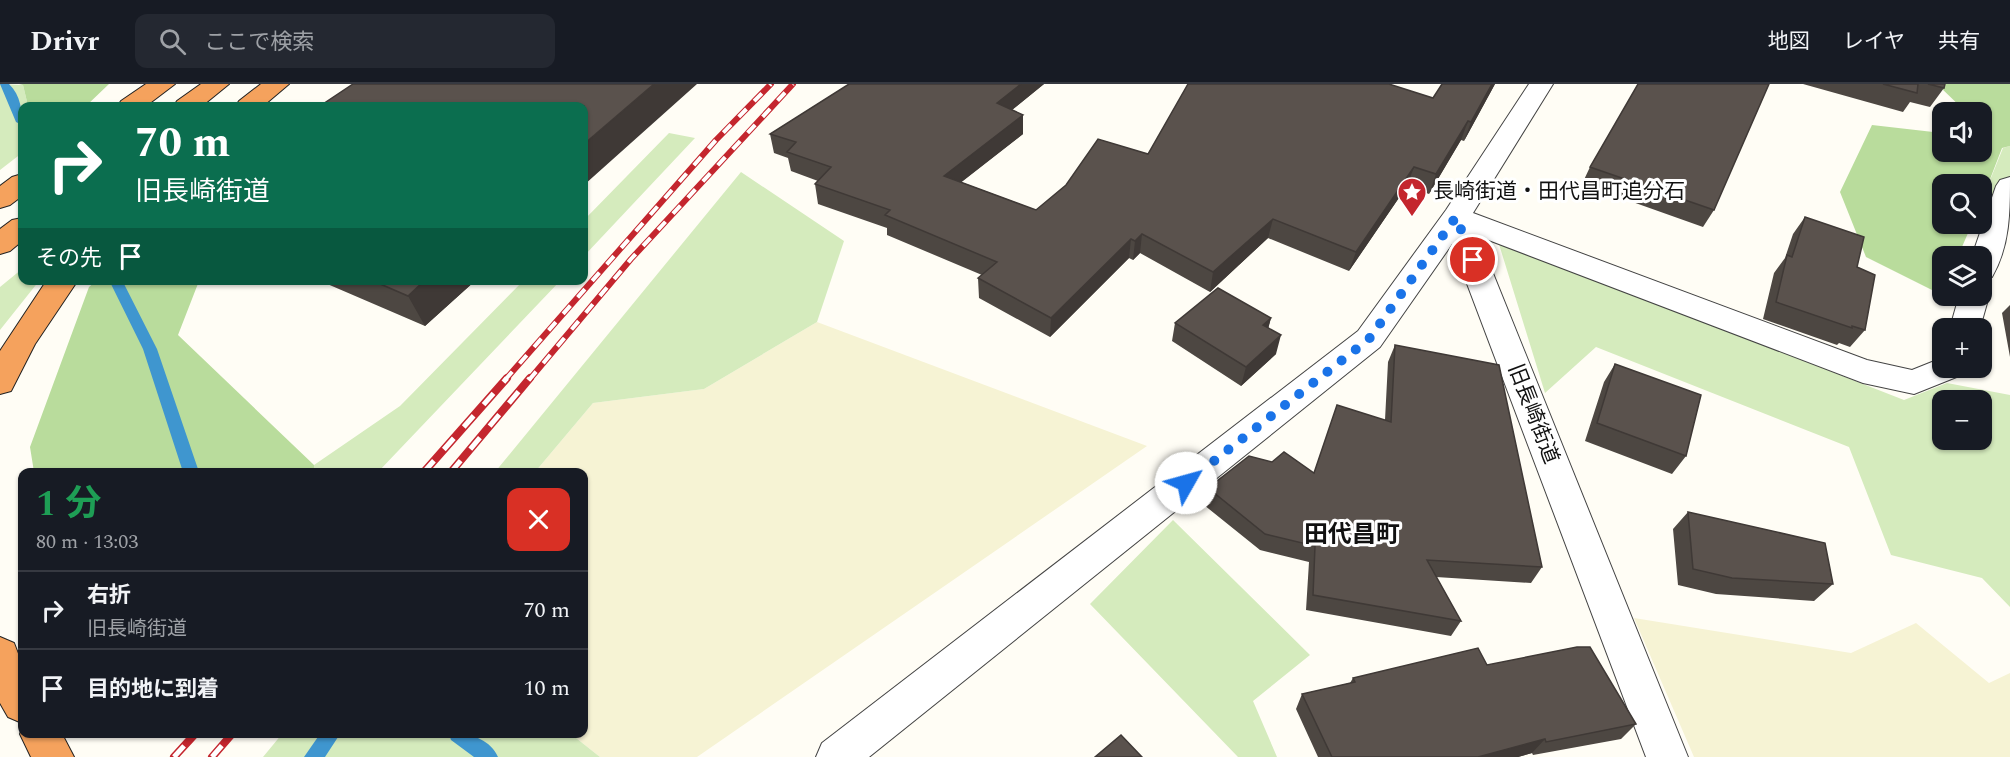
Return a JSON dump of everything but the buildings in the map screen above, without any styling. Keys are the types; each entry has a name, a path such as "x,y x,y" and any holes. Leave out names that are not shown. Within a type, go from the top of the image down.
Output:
{"highway":[{"path":"136,102 163,84"},
{"path":"192,102 217,84"},
{"path":"253,102 277,84"},
{"path":"0,199 18,186"},
{"path":"0,244 18,230"},
{"path":"0,382 22,339 60,285"},
{"path":"0,655 8,679 18,697"},
{"path":"42,738 53,757"}],"street":[{"path":"837,757 1369,339 1456,217 1540,84"},
{"path":"1990,246 2010,186"},
{"path":"1456,217 1863,371 1914,382 1932,375"},
{"name":"旧長崎街道","path":"1456,217 1667,757"},
{"path":"1992,272 2010,276"}],"shaded area":[{"path":"817,322 1147,446 697,757 600,757 576,738 588,738 588,468 538,468 593,403 704,389"},
{"path":"1634,618 1851,653 1916,623 1989,683 2010,673 2010,757 1694,757"}],"green space":[{"path":"0,84 23,85 27,102 18,102 18,156 0,170"},
{"path":"19,84 109,84 90,102 27,102 23,85"},
{"path":"1944,84 2010,84 2010,146 2002,148 1992,174 1932,174 1932,234 1968,234 1962,246 1932,246 1932,290 1866,257 1840,192 1872,125 1932,132 1932,162 1992,162 1992,102 1956,102 1939,86"},
{"path":"669,133 695,138 588,252 588,216"},
{"path":"2010,146 2010,217 1992,212 1992,175 2003,148"},
{"path":"741,172 844,241 817,322 704,389 593,403 538,468 498,468"},
{"path":"1498,241 1904,400 1947,383 1984,390 1932,390 1932,450 1992,450 1992,392 2010,395 2010,607 1982,578 1891,555 1849,447 1596,347 1545,393"},
{"path":"18,272 18,285 36,285 0,330 0,287"},
{"path":"91,285 197,285 178,335 314,465 314,468 33,468 30,447"},
{"path":"519,285 556,285 382,468 314,468 314,465 400,406"},
{"path":"1173,520 1310,655 1253,701 1277,757 1238,757 1090,604"},
{"path":"279,738 576,738 600,757 263,757"}],"waterway":[{"path":"3,84 10,91 18,112"},
{"path":"118,285 150,349 190,468"},
{"path":"313,757 328,738"},
{"path":"463,738 489,757"}],"railway":[{"path":"505,380 716,140 771,84"},
{"path":"529,380 631,259 793,84"},
{"path":"428,468 507,378"},
{"path":"454,468 530,378"},
{"path":"174,757 191,738"},
{"path":"212,757 229,738"}],"place":[{"name":"長崎街道・田代昌町追分石","path":"1412,218"}],"district":[{"name":"田代昌町","path":"1352,535"}],"route":[{"path":"1186,483 1369,339 1456,217 1473,260"}]}
